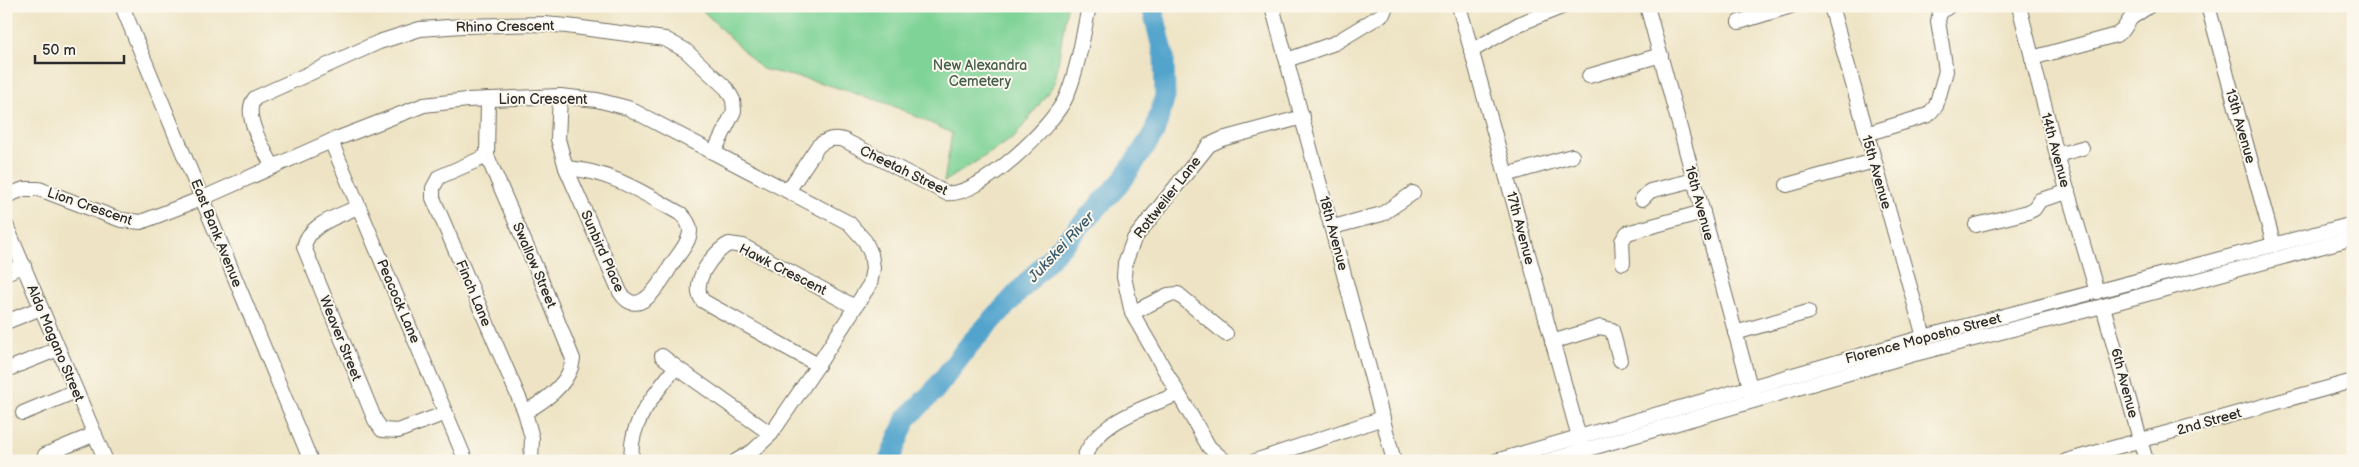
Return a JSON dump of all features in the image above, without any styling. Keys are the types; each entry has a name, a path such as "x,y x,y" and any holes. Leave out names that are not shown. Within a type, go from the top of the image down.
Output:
{"street":[{"name":"East Bank Avenue","path":"122,6 311,461"},
{"name":"Cheetah Street","path":"788,191 818,146 824,141 836,138 844,140 939,190 953,194 969,190 1028,145 1057,113 1072,80 1089,6"},
{"name":"18th Avenue","path":"1272,6 1333,227 1394,461"},
{"path":"1287,60 1335,43 1378,17 1385,10 1386,6"},
{"name":"17th Avenue","path":"1459,6 1581,444"},
{"path":"1471,51 1519,24 1564,6"},
{"name":"16th Avenue","path":"1647,6 1751,393"},
{"path":"1739,22 1791,6"},
{"name":"15th Avenue","path":"1831,6 1924,337"},
{"path":"1866,134 1928,115 1936,106 1946,71 1938,21 1940,13 1949,6"},
{"name":"14th Avenue","path":"2018,6 2057,155 2097,292"},
{"path":"2032,58 2116,35 2121,32 2131,18 2149,6"},
{"name":"13th Avenue","path":"2208,6 2274,245"},
{"name":"Rhino Crescent","path":"273,167 250,116 252,102 255,98 392,37 420,30 462,26 555,24 658,38 676,43 727,90 733,100 734,111 714,152"},
{"path":"1589,76 1660,54"},
{"name":"Lion Crescent","path":"6,196 24,189 40,189 121,220 148,221 331,141 419,106 488,99 560,96 597,100 628,108 849,223 865,241 873,261 870,284 771,434 753,451 736,461"},
{"name":"Sunbird Place","path":"560,96 558,139 566,168 620,292 623,297 631,301 644,300 655,291 688,238 690,226 686,219 681,214 612,176 595,171 566,168"},
{"name":"Swallow Street","path":"488,99 487,156 540,277 573,359 568,374 549,398 525,412"},
{"name":"Rottweiler Lane","path":"1225,461 1209,447 1132,313 1124,277 1128,250 1204,150 1222,139 1303,117"},
{"name":"Peacock Lane","path":"331,141 466,461"},
{"path":"2057,155 2082,148"},
{"name":"Finch Lane","path":"487,156 439,177 433,188 434,198 525,412 531,434 531,461"},
{"path":"1506,175 1572,156"},
{"path":"1787,185 1874,161"},
{"path":"1642,199 1650,191 1694,180"},
{"path":"1976,225 2028,212 2034,209 2040,200 2068,192"},
{"path":"1333,227 1382,214 1413,193"},
{"name":"Weaver Street","path":"358,207 315,228 309,234 304,247 375,420 382,430 398,432 446,413"},
{"path":"1623,263 1622,240 1627,233 1703,212"},
{"name":"Florence Moposho Street","path":"1496,461 1581,444 1751,393 1924,337 2353,224"},
{"name":"Aldo Magano Street","path":"6,226 106,461"},
{"name":"Florence Moposho Street","path":"1751,393 1911,355 2103,306 2353,238"},
{"name":"Hawk Crescent","path":"818,365 703,301 699,294 699,282 717,253 729,244 743,246 855,307"},
{"path":"6,273 24,265"},
{"path":"1132,313 1168,295 1178,294 1226,334"},
{"name":"6th Avenue","path":"2103,306 2146,461"},
{"path":"6,322 41,308"},
{"path":"1734,333 1808,312"},
{"path":"1552,342 1601,327 1607,328 1612,330 1620,360"},
{"path":"6,370 58,349"},
{"path":"662,356 771,434"},
{"path":"632,461 631,442 634,428 676,367"},
{"name":"2nd Street","path":"2066,461 2353,381"},
{"path":"23,413 76,391"},
{"path":"1082,461 1092,442 1101,432 1126,416 1178,394"},
{"path":"1255,461 1382,418"},
{"path":"45,455 95,434"},
{"name":"Florence Moposho Street","path":"1547,461 1581,444"}],"green space":[{"name":"New Alexandra Cemetery","path":"692,6 1067,6 1055,83 1015,137 944,182 952,133 889,104 819,82 762,69 700,8"}],"waterway":[{"name":"Jukskei River","path":"889,461 906,419 934,391 970,344 1122,181 1154,133 1165,96 1164,56 1152,6"}]}
